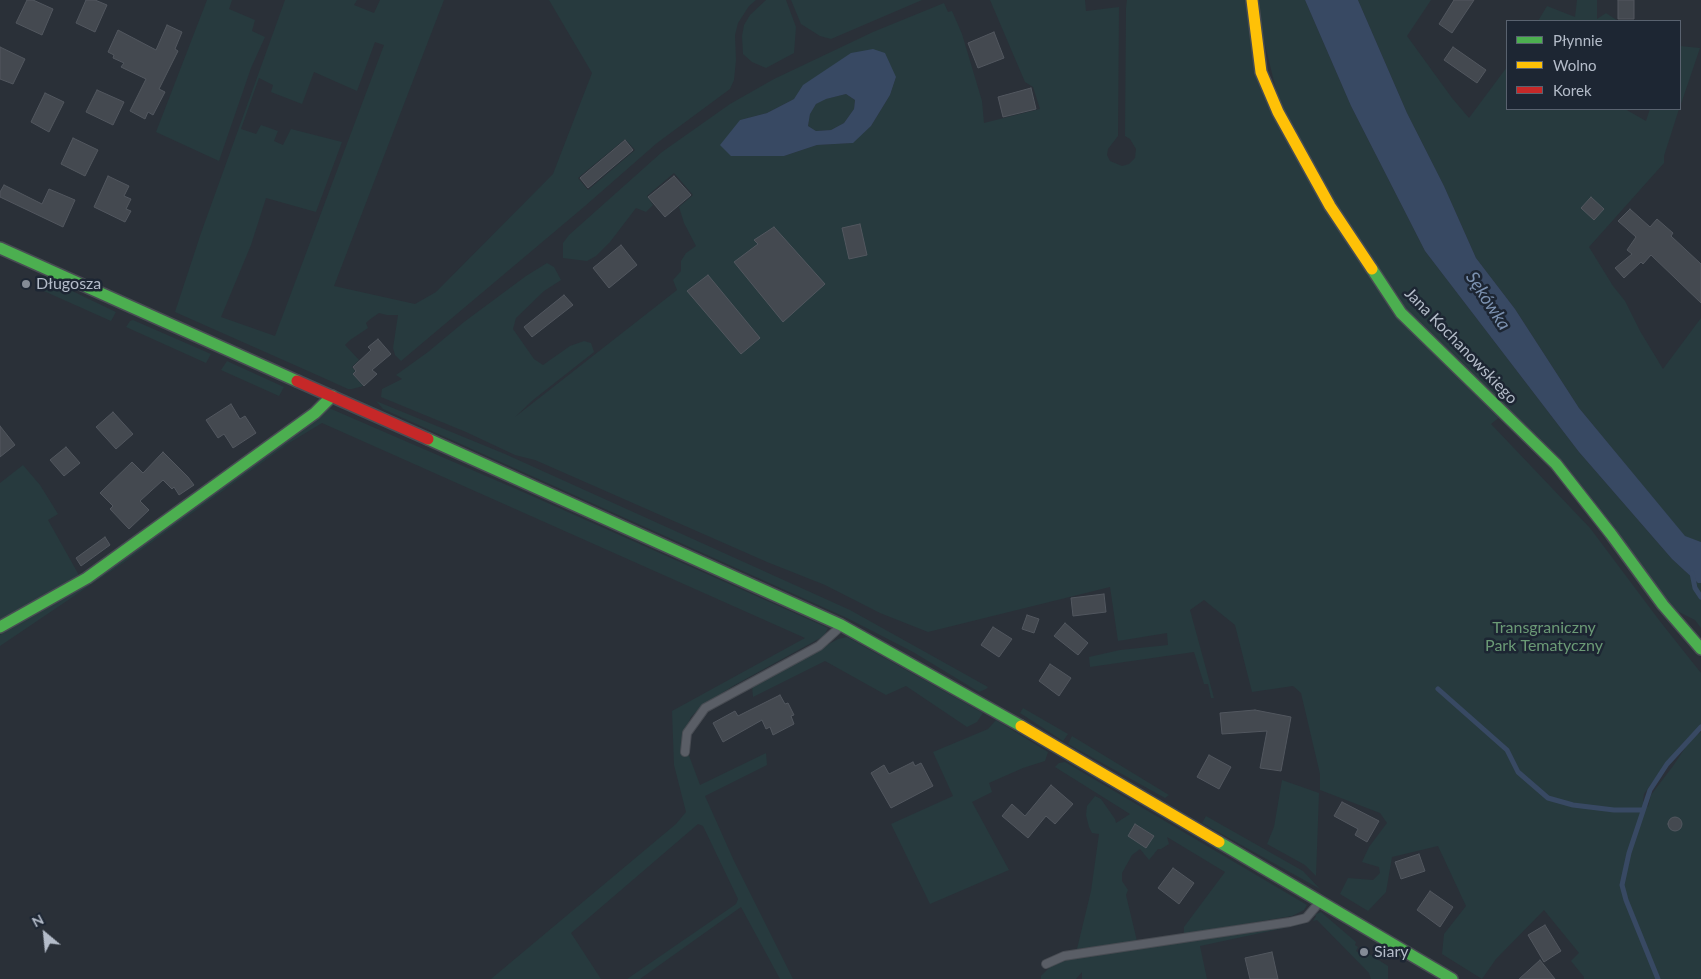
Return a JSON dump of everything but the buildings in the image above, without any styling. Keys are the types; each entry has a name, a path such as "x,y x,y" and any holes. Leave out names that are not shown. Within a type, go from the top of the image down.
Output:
{"main road":[{"name":"Jana Kochanowskiego","path":"1252,0 1261,72 1278,112 1330,206 1401,313 1556,464 1663,605 1701,649"},
{"path":"0,248 841,626 993,710 1452,979"},
{"path":"0,628 87,578 315,413 332,396"}],"lane":[{"path":"685,752 687,733 705,708 819,646 841,626"},
{"path":"1046,964 1064,956 1290,922 1306,918 1320,902"}],"green space":[{"path":"207,0 232,0 229,9 255,20 252,31 265,37 251,68 219,161 156,132"},
{"path":"285,0 357,0 354,5 374,13 380,0 444,0 334,286 415,304 436,292 553,174 592,73 549,0 756,0 749,6 738,23 735,35 736,60 734,80 730,89 657,143 401,361 395,355 393,348 398,315 379,313 369,320 366,323 368,328 345,345 359,360 352,367 355,371 353,374 363,386 348,389 175,312 201,233","holes":["375,42 384,45 275,336 221,317 251,245 266,198 316,212 342,142 291,129 283,145 274,141 278,131 261,125 256,134 241,129 259,78 273,85 271,92 302,104 314,72 357,91","625,139 635,150 588,190 578,178"]},
{"path":"766,0 786,0 796,27 794,53 766,68 752,62 743,54 742,36 744,25 750,15"},
{"path":"791,0 922,0 831,39 820,36 801,24"},
{"name":"Transgraniczny Park Tematyczny","path":"990,0 1085,0 1086,11 1119,7 1118,136 1108,149 1107,155 1110,161 1122,166 1129,164 1135,158 1136,149 1130,139 1125,136 1127,0 1245,0 1281,110 1254,0 1305,0 1351,106 1425,251 1579,452 1672,559 1698,583 1701,583 1701,628 1695,620 1671,608 1507,411 1491,424 1590,528 1701,673 1701,725 1666,763 1644,794 1643,801 1648,807 1651,795 1691,739 1701,732 1701,979 1584,979 1571,961 1579,953 1544,910 1496,959 1482,979 1442,954 1444,934 1466,906 1438,846 1392,857 1386,892 1368,911 1340,894 1348,878 1373,880 1380,873 1379,867 1362,862 1369,847 1387,823 1380,813 1320,790 1320,774 1301,693 1293,686 1252,692 1235,625 1204,600 1190,610 1214,698 1211,698 1208,684 1204,684 1194,652 1090,667 1089,657 1120,650 1168,645 1167,633 1118,641 1110,587 928,632 880,613 825,585 767,562 535,460 515,455 466,432 381,397 382,389 402,379 396,375 526,276 547,263 554,267 561,280 544,291 516,318 513,329 534,359 543,365 570,346 584,341 591,343 594,352 533,400 515,417 677,290 673,280 681,271 681,261 686,253 696,246 684,223 679,207 693,195 674,173 647,196 653,205 646,212 636,208 610,242 596,256 587,261 563,258 563,243 569,235 662,152 730,104 774,79 873,32 944,3 948,12 952,11 962,34 982,101 984,123 1040,109 1033,87 1025,82","holes":["896,77 890,95 871,126 852,143 817,145 784,156 731,156 740,120 767,113 794,99"]},
{"path":"1358,0 1431,0 1407,36 1469,118 1506,68 1506,110 1627,110 1646,121 1650,110 1679,110 1664,156 1664,163 1589,247 1613,286 1625,301 1640,331 1663,369 1701,318 1701,542 1685,537 1579,408 1515,309 1476,258 1444,186 1407,113"},
{"path":"1577,0 1597,0 1597,19 1606,13 1616,20 1539,20 1547,6 1575,17"},
{"path":"1681,46 1700,48 1681,104"},
{"path":"846,94 855,100 854,109 844,123 831,130 816,131 808,126 810,113 816,104 825,99"},
{"path":"41,286 70,290 116,312 111,321 37,288"},
{"path":"133,320 211,354 206,363 126,327"},
{"path":"227,361 284,387 279,396 221,370"},
{"path":"376,401 505,454 850,610 988,687 979,692 913,652 847,618 383,409"},
{"path":"329,408 828,628 824,636 733,686 701,707 691,717 683,735 681,749 688,753 700,785 766,753 767,765 705,796 734,861 793,979 780,979 741,907 640,979 627,979 736,904 738,899 703,826 698,824 571,933 601,979 491,979 676,824 686,812 674,765 672,711 805,638 322,423 289,443 123,563 0,646 0,635"},
{"path":"23,465 40,485 58,514 48,520 80,577 0,622 0,483"},
{"path":"847,637 983,713 977,722 967,727 906,686 886,695 825,661 753,697 752,686 838,639"},
{"path":"1023,708 1068,734 1063,741 1020,713"},
{"path":"996,720 1048,752 1045,761 1023,768 989,783 992,792 972,802 1009,870 930,904 891,824 953,796 933,752 988,729"},
{"path":"1072,736 1169,795 1165,798 1068,744"},
{"path":"1065,762 1307,905 1304,910 1292,916 1184,934 1184,927 1225,872 1167,837 1169,844 1158,849 1149,860 1140,849 1132,855 1122,873 1122,881 1128,890 1126,895 1137,941 1077,949 1091,891 1099,834 1092,833 1089,827 1086,815 1087,806 1095,796 1101,799 1116,823 1130,814 1055,767 1059,763"},
{"path":"1282,780 1319,793 1316,876 1305,865 1267,844 1274,827"},
{"path":"1206,816 1303,871 1320,889 1202,823"},
{"path":"1321,912 1356,942 1355,945 1358,947 1356,951 1366,958 1369,954 1388,966 1388,979 1371,979 1369,973 1317,920 1313,921 1316,916 1314,915"},
{"path":"1300,921 1298,925 1200,946 1207,979 1082,979 1082,972 1076,979 1041,979 1049,965 1071,958"}],"water":[{"name":"Sękówka","path":"1305,0 1358,0 1407,113 1444,186 1476,258 1515,309 1579,408 1685,536 1701,542 1701,583 1698,583 1672,559 1579,452 1425,251 1351,106"},
{"path":"873,49 885,53 896,77 890,95 871,126 853,143 817,145 784,156 731,156 720,145 740,120 767,113 794,99 803,85 851,53","holes":["846,94 855,100 854,109 844,123 831,130 816,131 808,126 810,114 816,104 826,99"]}],"waterway":[{"path":"1692,573 1695,588 1701,597"},
{"path":"1438,689 1507,750 1518,772 1548,798 1573,805 1614,810 1643,810"},
{"path":"1658,979 1626,900 1622,885 1629,853 1650,790 1667,764 1701,727"}],"traffic: fast":[{"path":"0,248 297,381"},
{"path":"1372,269 1401,313 1556,464 1663,605 1701,649"},
{"path":"0,627 87,578 315,413 332,396"},
{"path":"428,439 841,625 1021,726"},
{"path":"1219,842 1452,979"}],"traffic: slow":[{"path":"1252,0 1261,72 1278,112 1330,206 1372,269"},
{"path":"1021,726 1219,842"}],"traffic: jam":[{"path":"297,381 428,439"}],"place":[{"name":"Długosza","path":"26,284"},
{"name":"Siary","path":"1364,952"}]}
